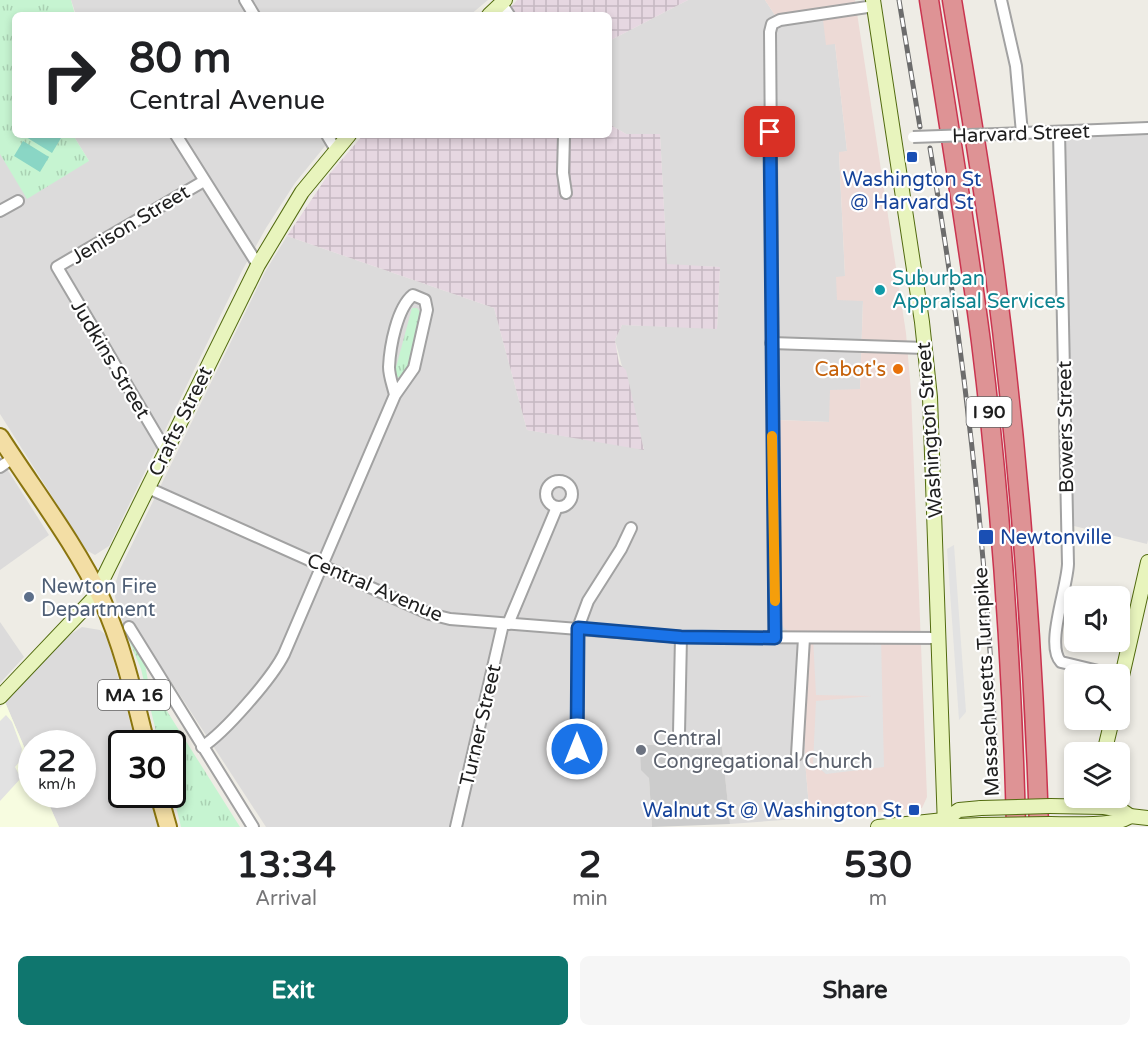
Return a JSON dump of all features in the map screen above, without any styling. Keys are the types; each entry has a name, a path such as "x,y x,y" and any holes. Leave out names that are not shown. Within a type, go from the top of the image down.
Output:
{"highway":[{"name":"Massachusetts Turnpike","path":"929,0 963,211 992,440 1009,649 1016,827"},
{"name":"I 90","path":"952,0 985,206 1012,415 1045,826"}],"main road":[{"name":"Washington Street","path":"873,3 925,348 933,459 945,824"},
{"name":"Crafts Street","path":"0,697 86,607 97,591 258,265 302,192 347,138"},
{"name":"MA 16","path":"0,437 7,462 97,591 122,652 142,730"},
{"path":"1123,664 1148,562"},
{"path":"945,824 959,810 1064,805"},
{"path":"163,808 168,827"},
{"path":"1045,826 1080,818 1088,808"},
{"path":"1114,808 1121,810 1129,822"},
{"path":"878,827 945,824 958,826 1111,824 1148,818"}],"street":[{"path":"1001,0 1016,66 1022,134"},
{"path":"775,638 771,343 771,27 780,20 873,3"},
{"name":"Harvard Street","path":"894,140 1148,128"},
{"name":"Bowers Street","path":"1059,132 1068,564 1067,584 1054,646 1061,662 1068,664"},
{"path":"178,138 258,265"},
{"path":"329,138 336,150"},
{"path":"563,139 566,193"},
{"name":"Jenison Street","path":"57,267 204,181"},
{"path":"0,211 18,201"},
{"name":"Judkins Street","path":"57,267 166,451"},
{"path":"202,747 214,737 274,671 394,395 414,368 427,310 425,300 413,295 405,302 389,367 394,395"},
{"path":"771,343 925,348"},
{"name":"Central Avenue","path":"148,488 430,614 450,619 681,637 939,638"},
{"name":"Turner Street","path":"456,827 506,624 557,507"},
{"path":"577,771 578,628 588,601 632,528"},
{"path":"129,627 253,827"},
{"path":"679,734 681,637"},
{"path":"797,755 804,638"}],"shaded area":[{"path":"71,0 488,0 474,12 75,12"},
{"path":"517,0 688,0 612,39 612,12 507,12"},
{"path":"688,0 765,0 782,26 823,20 835,44 847,151 839,153 845,276 837,300 863,300 860,389 830,422 778,420 804,644 805,761 810,818 730,824 722,747 690,749 689,744 641,745 649,778 652,827 266,827 157,660 126,633 115,597 115,585 120,569 265,272 287,236 494,308 527,430 644,449 615,340 622,325 717,328 720,267 667,265 660,134 626,134 612,126 612,39"},
{"path":"765,0 855,0 906,333 911,392 927,797 922,808 810,818 805,761 804,644 784,628 780,620 778,420 829,422 830,390 860,389 863,301 837,300 836,277 845,276 839,152 847,151 835,44 826,45 823,20 782,26"},
{"path":"612,126 626,134 660,134 667,264 720,267 717,329 622,325 615,340 619,364 626,370 644,450 527,430 494,308 287,236 326,178 360,138 612,138"},
{"path":"1148,134 1147,544 1070,525 1063,143 1071,137"},
{"path":"28,138 61,138 52,153"},
{"path":"75,138 332,138 295,183 266,228 243,269 109,546 95,555 86,550 0,414 0,154 89,161"},
{"path":"23,141 49,157 40,172 14,156"},
{"path":"0,458 49,535 0,570"},
{"path":"954,545 966,712 959,720 947,549"},
{"path":"0,622 24,657 0,683"},
{"path":"82,627 100,630 107,636 132,730 108,730 108,808 153,808 158,827 59,827 51,808 96,808 96,730 18,730 18,732 5,702 65,638"},
{"path":"813,638 881,638 884,767 826,774 813,763 816,701 872,696 816,695"},
{"path":"5,702 18,732 18,808 51,808 59,827 0,827 0,708"},
{"path":"6,715 12,722 18,738 18,763 15,767 18,772 18,781 0,801 0,721"},
{"path":"690,744 690,749 722,747 730,824 652,827 649,778 641,770 640,745"}],"green space":[{"path":"0,0 71,0 74,12 12,12 12,138 75,138 89,161 27,199 0,154"},
{"path":"412,308 417,308 421,313 406,374 401,378 397,377 395,371"},
{"path":"126,633 145,664 148,681 179,730 156,730 141,669"},
{"path":"186,741 240,827 181,827 176,808 186,808"}],"railway":[{"path":"899,0 920,127"},
{"path":"930,148 955,308 974,469 989,630 997,791"}],"slow traffic":[{"path":"772,436 775,601"}],"place":[{"name":"Washington St @ Harvard St","path":"912,157"},
{"name":"Suburban Appraisal Services","path":"880,290"},
{"name":"Cabot's","path":"898,369"},
{"name":"Newtonville","path":"986,537"},
{"name":"Newton Fire Department","path":"29,597"},
{"name":"Central Congregational Church","path":"641,750"},
{"name":"Walnut St @ Washington St","path":"914,810"}],"route":[{"path":"577,749 578,628 681,637 775,638 770,132"}]}
